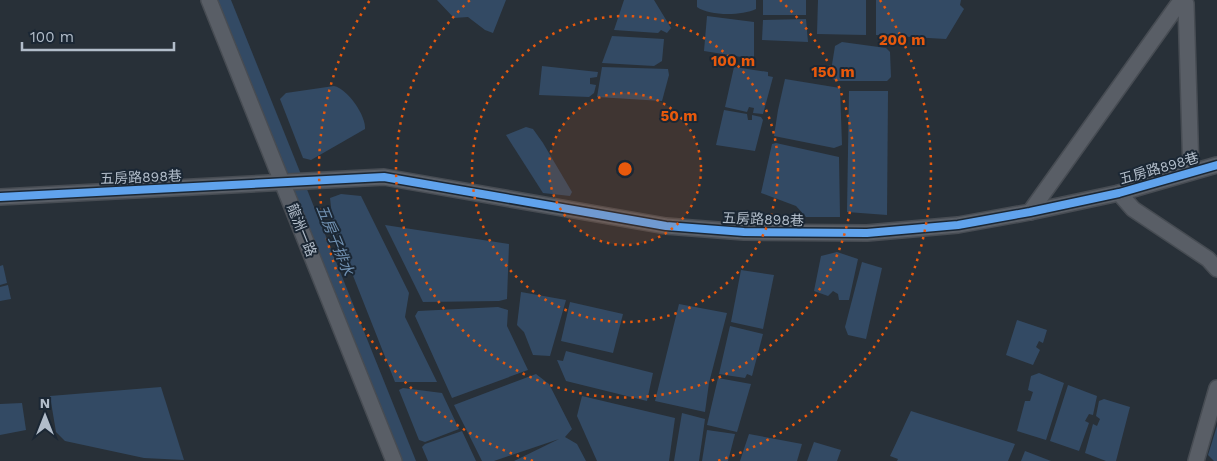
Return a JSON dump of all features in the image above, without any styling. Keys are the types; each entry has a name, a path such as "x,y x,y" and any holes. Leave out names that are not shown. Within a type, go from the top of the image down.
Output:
{"street":[{"name":"龍洲一路","path":"209,0 394,461"},
{"path":"1030,212 1177,6 1186,4 1192,172"},
{"name":"五房路898巷","path":"0,196 384,177 666,226 744,232 867,233 958,225 1030,212 1119,193 1217,164"},
{"path":"1119,193 1133,209 1208,259 1217,269"},
{"path":"1196,461 1217,388"}],"water":[{"path":"211,0 231,0 416,461 397,461"},
{"path":"437,0 506,0 493,33 485,30 468,17 454,18"},
{"path":"624,0 654,0 671,28 667,33 661,30 658,33 614,30"},
{"path":"697,0 756,0 756,9 742,13 725,14 709,12 697,7"},
{"path":"763,0 806,0 806,15 763,15"},
{"path":"818,0 866,0 866,35 817,34"},
{"path":"876,0 961,0 960,5 964,9 946,39 876,35"},
{"path":"707,16 754,22 754,59 704,51"},
{"path":"806,19 808,42 762,40 763,20"},
{"path":"612,36 664,39 662,61 654,66 602,63"},
{"path":"842,42 886,48 890,52 891,77 887,81 836,81 830,77 835,46"},
{"path":"542,66 598,72 597,77 590,78 590,84 596,85 594,93 589,97 539,95"},
{"path":"602,67 668,69 669,75 662,101 597,97"},
{"path":"734,67 768,72 768,76 773,77 763,114 753,113 754,108 749,107 747,112 725,107"},
{"path":"785,79 840,88 842,145 834,148 774,136"},
{"path":"334,86 350,97 363,117 365,129 311,160 303,158 280,99 286,93"},
{"path":"849,91 888,91 887,215 847,212"},
{"path":"724,110 747,114 748,120 752,120 752,115 761,117 763,120 755,151 716,145"},
{"path":"526,127 533,129 543,143 572,192 570,196 543,193 506,135"},
{"path":"776,143 839,157 840,217 806,217 796,206 761,193 772,144"},
{"path":"341,194 361,196 409,293 405,317 437,382 395,382 333,225 330,198"},
{"path":"385,225 509,244 507,299 499,301 423,302"},
{"path":"837,252 858,259 849,300 839,300 838,294 833,291 828,296 814,291 821,256"},
{"path":"862,262 882,268 866,339 848,335 845,327"},
{"path":"3,265 7,283 0,285 0,266"},
{"path":"741,270 774,275 763,329 731,322"},
{"path":"8,285 11,299 0,301 0,287"},
{"path":"521,292 566,300 550,356 533,355 524,332 517,325"},
{"path":"570,302 623,314 613,353 561,341"},
{"path":"679,304 727,313 709,383 705,412 655,401"},
{"path":"498,307 508,310 507,326 528,370 452,398 415,316 418,311"},
{"path":"1017,320 1047,330 1043,343 1039,341 1036,347 1040,350 1033,365 1006,355"},
{"path":"730,326 763,334 752,376 747,374 745,378 719,374"},
{"path":"566,351 653,373 647,401 566,381 557,360 563,361"},
{"path":"1039,373 1064,383 1046,440 1017,431 1025,401 1030,401 1033,392 1028,390 1031,376"},
{"path":"536,374 549,384 572,429 565,437 577,444 586,461 514,461 559,439 494,461 482,461 454,405"},
{"path":"718,378 751,384 737,432 707,425"},
{"path":"1068,385 1097,396 1093,415 1089,414 1085,421 1089,423 1079,451 1050,441"},
{"path":"161,387 184,460 144,458 65,441 56,432 50,396"},
{"path":"403,388 442,393 459,429 425,442 419,440 399,390"},
{"path":"582,396 675,418 669,461 597,461 577,416"},
{"path":"1104,399 1130,407 1116,461 1106,461 1085,453 1093,424 1097,426 1100,419 1096,416 1099,401"},
{"path":"22,403 26,430 0,435 0,404"},
{"path":"911,411 1015,444 1008,461 897,461 898,459 890,456"},
{"path":"682,413 705,419 699,461 674,461"},
{"path":"1217,426 1217,461 1214,461 1208,455"},
{"path":"707,430 735,434 728,461 702,461"},
{"path":"462,431 476,461 428,461 422,447 425,444"},
{"path":"749,434 802,444 797,461 740,461"},
{"path":"814,442 841,450 837,461 807,461"},
{"path":"1025,451 1051,461 1021,461"}],"cycle path":[{"path":"0,197 384,177 666,226 744,232 867,233 958,225 1030,212 1119,193 1217,165"}],"water label":[{"name":"五房子排水","path":"335,240"}]}
